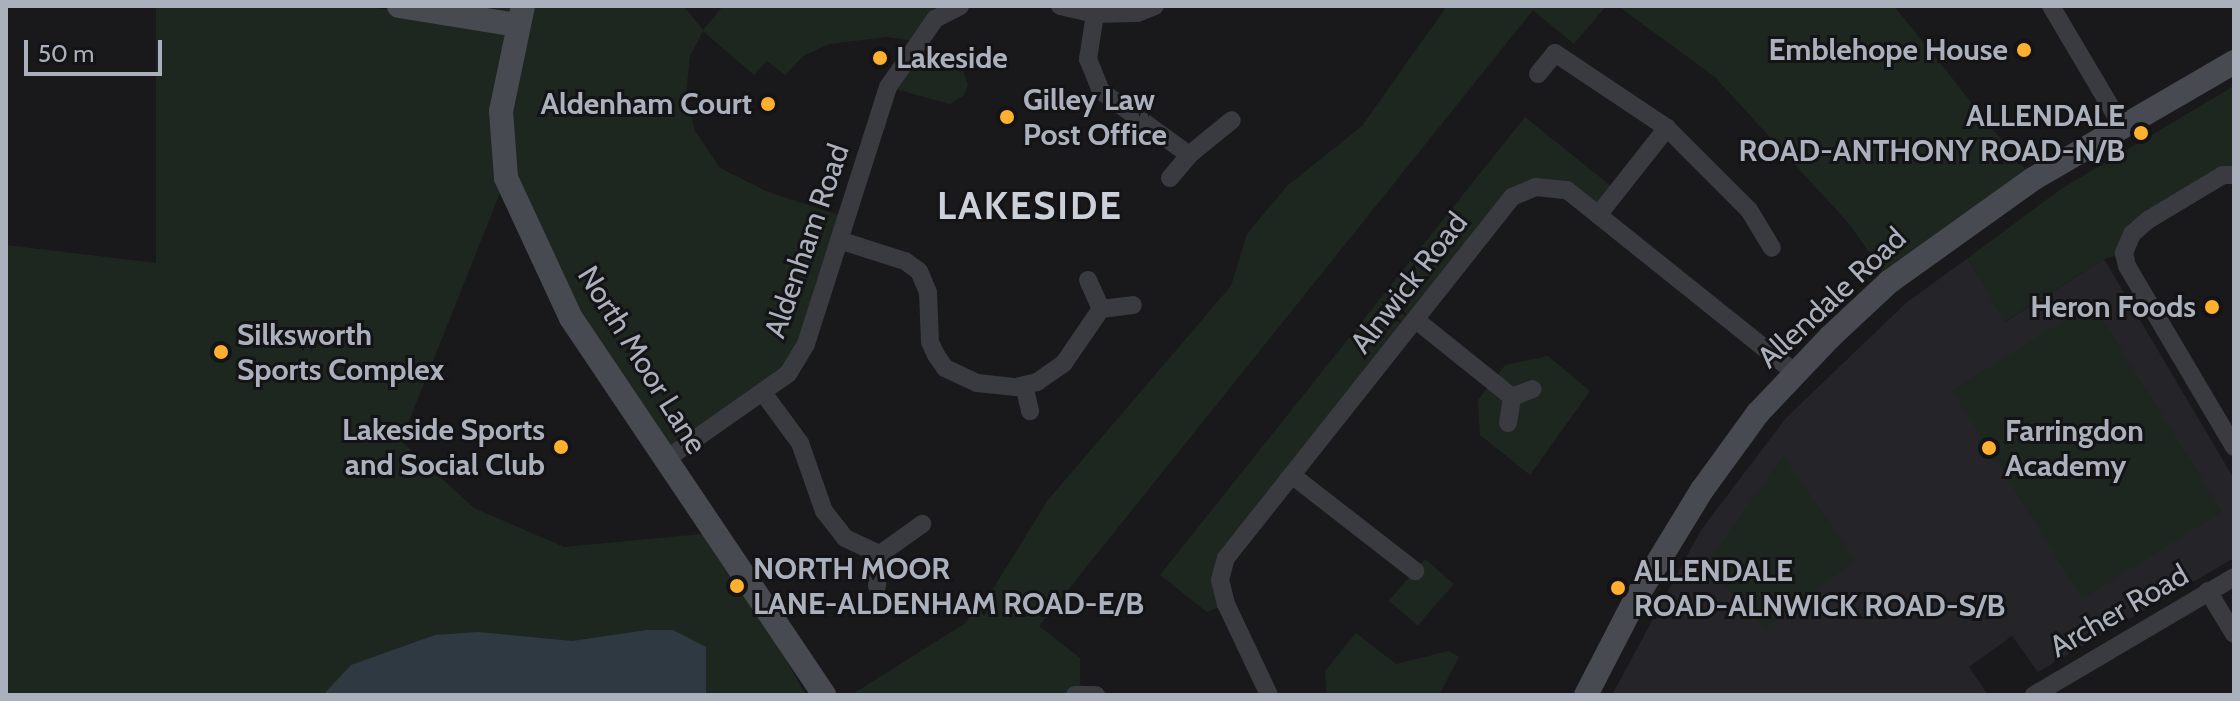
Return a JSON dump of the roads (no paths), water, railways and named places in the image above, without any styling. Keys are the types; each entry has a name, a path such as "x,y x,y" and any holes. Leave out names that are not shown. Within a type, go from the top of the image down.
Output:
{"street":[{"path":"399,6 521,16"},
{"name":"Aldenham Road","path":"665,460 764,394 788,374 806,344 888,87 935,19 960,6"},
{"path":"1060,6 1095,14 1137,13 1155,6"},
{"path":"2051,6 2122,126"},
{"path":"1095,14 1088,59 1101,91 1189,155"},
{"name":"North Moor Lane","path":"521,16 501,111 506,178 571,318 824,695"},
{"path":"1538,74 1555,53 1667,128 1749,210 1772,248"},
{"name":"Allendale Road","path":"1586,695 1636,598 1702,490 1794,372 1889,282 1932,249 2122,126 2234,62"},
{"path":"1170,178 1189,155 1232,120"},
{"path":"1599,214 1667,128"},
{"path":"2234,175 2223,175 2148,220 2132,234 2124,253 2127,266 2234,447"},
{"name":"Alnwick Road","path":"1269,695 1220,580 1226,558 1512,197 1536,187 1567,190 1794,372"},
{"path":"839,240 905,261 919,271 928,292 930,342 945,368 977,383 1024,385 1064,363 1101,309 1133,305"},
{"path":"1088,280 1101,309"},
{"path":"1416,320 1512,397"},
{"path":"1024,385 1030,411"},
{"path":"1512,397 1533,389"},
{"path":"764,394 800,443 832,525 861,549 880,554"},
{"path":"1508,423 1512,397"},
{"path":"1293,476 1415,571"},
{"path":"877,586 880,554 922,524"},
{"name":"Archer Road","path":"2034,695 2053,689 2234,577"},
{"path":"2208,591 2234,634"},
{"path":"1075,695 1096,695"}],"place":[{"name":"Emblehope House","path":"2024,50"},
{"name":"Lakeside","path":"880,58"},
{"name":"Aldenham Court","path":"768,104"},
{"name":"Gilley Law Post Office","path":"1007,117"},
{"name":"ALLENDALE ROAD-ANTHONY ROAD-N/B","path":"2141,133"},
{"name":"Heron Foods","path":"2212,307"},
{"name":"Silksworth Sports Complex","path":"221,352"},
{"name":"Lakeside Sports and Social Club","path":"561,447"},
{"name":"Farringdon Academy","path":"1989,448"},
{"name":"NORTH MOOR LANE-ALDENHAM ROAD-E/B","path":"737,586"},
{"name":"ALLENDALE ROAD-ALNWICK ROAD-S/B","path":"1618,588"}],"district":[{"name":"LAKESIDE","path":"1030,206"}]}
